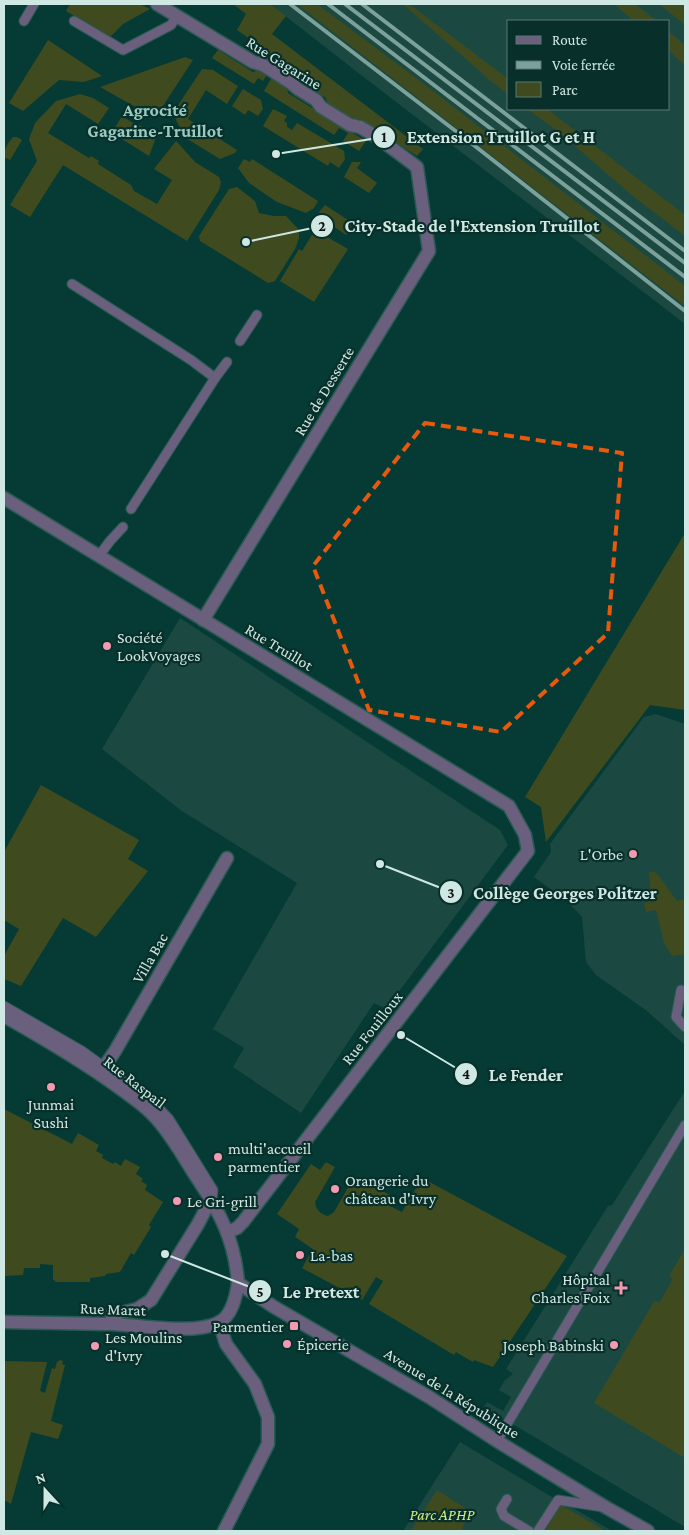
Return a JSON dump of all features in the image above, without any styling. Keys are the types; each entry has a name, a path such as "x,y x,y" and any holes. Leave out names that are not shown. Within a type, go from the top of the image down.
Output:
{"street":[{"name":"Rue Gagarine","path":"157,4 252,62 262,65 291,83 298,90 316,100 320,107 350,125 360,127 417,167"},
{"name":"Rue de Desserte","path":"203,620 429,251 417,167"},
{"name":"Rue Truillot","path":"4,498 509,806 525,835"},
{"name":"Rue Fouilloux","path":"228,1232 237,1228 243,1222 528,851 525,835"},
{"name":"Villa Bac","path":"102,1070 227,858"},
{"name":"Rue Raspail","path":"4,1016 102,1070 145,1106 167,1133 228,1232 237,1268 238,1283"},
{"path":"112,1319 112,1315 137,1309 151,1300 209,1203"},
{"path":"224,1531 268,1444 268,1417 255,1384 226,1344 219,1322 226,1316 231,1307 238,1283"},
{"name":"Avenue de la République","path":"238,1283 274,1307 429,1397 607,1508 648,1531"},
{"name":"Rue Marat","path":"4,1322 112,1324 189,1329 203,1328 219,1322"}],"lane":[{"path":"24,21 34,4"},
{"path":"74,21 123,50 171,25 177,16"},
{"path":"72,284 191,360 215,378"},
{"path":"240,340 257,315"},
{"path":"131,509 227,362"},
{"path":"99,556 123,527"},
{"path":"681,990 676,1017 685,1027"},
{"path":"4,1006 82,1051 102,1070"},
{"path":"498,1441 685,1125"},
{"path":"507,1499 502,1509 504,1516 529,1531"},
{"path":"538,1531 546,1513 558,1500 607,1508"}],"highlighted area":[{"path":"425,423 622,453 608,633 501,732 369,710 313,566"}],"shaded area":[{"path":"270,4 685,4 685,324 361,75"},
{"path":"180,618 500,830 508,845 386,1009 374,1003 301,1113 233,1067 244,1048 213,1029 297,883 182,811 102,749"},
{"path":"656,714 685,724 685,1045 647,1011 596,975 586,962 582,917 567,901 534,877 551,852 550,844 644,717"},
{"name":"Hôpital Charles Foix","path":"685,1091 685,1527 484,1407 487,1402 503,1411 511,1397 499,1390 505,1380 513,1374 506,1369 608,1206 612,1205"},
{"path":"460,1442 612,1531 606,1531 562,1506 545,1531 403,1531"}],"green space":[{"path":"70,4 140,4 150,9 123,24 110,37 66,11"},
{"path":"233,4 270,4 286,16 272,34 423,149 417,156 359,119 353,121 327,105 326,98 256,53 260,46 237,30 246,14"},
{"path":"297,4 317,4 424,84 685,286 685,306"},
{"path":"403,4 409,4 507,78 507,93"},
{"path":"614,4 635,4 656,20 633,20"},
{"path":"659,4 685,4 685,25"},
{"path":"669,32 685,45 685,65 669,51"},
{"path":"48,40 102,76 84,82 59,80 23,111 9,103"},
{"path":"218,50 253,72 261,69 268,73 263,81 258,78 254,84 212,58"},
{"path":"185,57 193,60 155,118 100,87"},
{"path":"202,69 213,70 238,86 227,104 206,90 188,119 237,150 235,153 220,159 184,137 173,113"},
{"path":"272,77 287,87 288,93 366,141 359,151 343,141 348,133 339,128 334,135 264,91"},
{"path":"243,89 261,100 263,109 258,116 248,110 245,115 232,106"},
{"path":"80,94 93,98 109,108 98,124 66,104 48,133 89,158 91,156 99,161 98,164 131,185 134,191 157,204 172,180 154,169 176,141 195,162 219,177 221,182 219,190 187,241 63,165 30,217 10,205 37,161 29,139 35,123 56,101"},
{"path":"273,109 287,116 284,121 287,123 287,127 292,130 297,123 344,151 345,159 339,168 330,162 328,166 263,126"},
{"path":"528,110 548,110 685,215 685,236 634,197 560,133"},
{"path":"122,116 133,123 153,131 157,135 149,156 117,136 118,134 113,131"},
{"path":"13,137 22,140 10,160 4,157 4,154"},
{"path":"244,159 250,162 252,159 318,201 314,208 306,213 277,202 249,183 238,168"},
{"path":"352,162 361,162 357,168 377,183 369,193 344,177"},
{"path":"237,187 255,201 259,213 286,216 299,230 299,238 295,249 275,281 268,283 200,241 199,236 229,189"},
{"path":"325,205 351,222 351,227 346,235 324,220 319,212"},
{"path":"315,230 348,249 314,302 280,281 299,249 302,251"},
{"path":"685,533 685,710 650,705 546,842 541,807 525,797"},
{"path":"41,785 139,840 128,859 148,871 96,937 63,918 21,986 4,979 4,956 19,929 4,920 4,852"},
{"path":"649,872 654,872 658,875 677,901 685,899 685,954 672,956 664,943 656,910 646,912 644,903 651,901"},
{"path":"4,1109 72,1144 78,1133 99,1145 96,1151 103,1155 102,1158 113,1164 115,1162 121,1166 125,1159 140,1167 136,1174 147,1185 145,1190 163,1202 134,1255 131,1253 120,1272 90,1278 90,1282 56,1282 53,1279 53,1265 40,1264 40,1268 24,1268 23,1275 4,1276"},
{"path":"326,1162 335,1167 315,1202 317,1209 325,1215 328,1216 334,1212 354,1177 392,1196 388,1205 402,1212 422,1178 567,1256 493,1367 474,1360 473,1362 456,1352 454,1355 369,1304 383,1281 376,1277 362,1300 354,1296 357,1291 350,1287 347,1292 302,1268 313,1249 295,1237 299,1229 277,1214 311,1164 320,1170"},
{"path":"685,1249 685,1458 594,1403 655,1300 659,1303 673,1279 669,1276"},
{"path":"60,1360 65,1365 51,1421 63,1425 58,1439 31,1432 11,1504 4,1500 4,1361 47,1362 40,1391 45,1393 52,1368 55,1369 57,1362"},
{"name":"Parc APHP","path":"437,1490 470,1511 461,1531 411,1531"},
{"path":"561,1505 606,1531 545,1531"}],"railway":[{"path":"290,4 685,311"},
{"path":"328,4 685,277"},
{"path":"345,4 685,263"},
{"path":"362,4 685,251"}],"place":[{"name":"Extension Truillot G et H","path":"276,154"},
{"name":"City-Stade de l'Extension Truillot","path":"246,242"},
{"name":"Société LookVoyages","path":"107,646"},
{"name":"L'Orbe","path":"633,854"},
{"name":"Collège Georges Politzer","path":"380,864"},
{"name":"Le Fender","path":"401,1035"},
{"name":"Junmai Sushi","path":"51,1087"},
{"name":"multi'accueil parmentier","path":"218,1157"},
{"name":"Orangerie du château d'Ivry","path":"335,1189"},
{"name":"Le Gri-grill","path":"177,1201"},
{"name":"Le Pretext","path":"165,1254"},
{"name":"La-bas","path":"300,1255"},
{"name":"Hôpital Charles Foix","path":"621,1288"},
{"name":"Parmentier","path":"294,1326"},
{"name":"Épicerie","path":"287,1344"},
{"name":"Joseph Babinski","path":"614,1345"},
{"name":"Les Moulins d'Ivry","path":"95,1346"}],"district":[{"name":"Agrocité Gagarine-Truillot","path":"155,120"}]}
